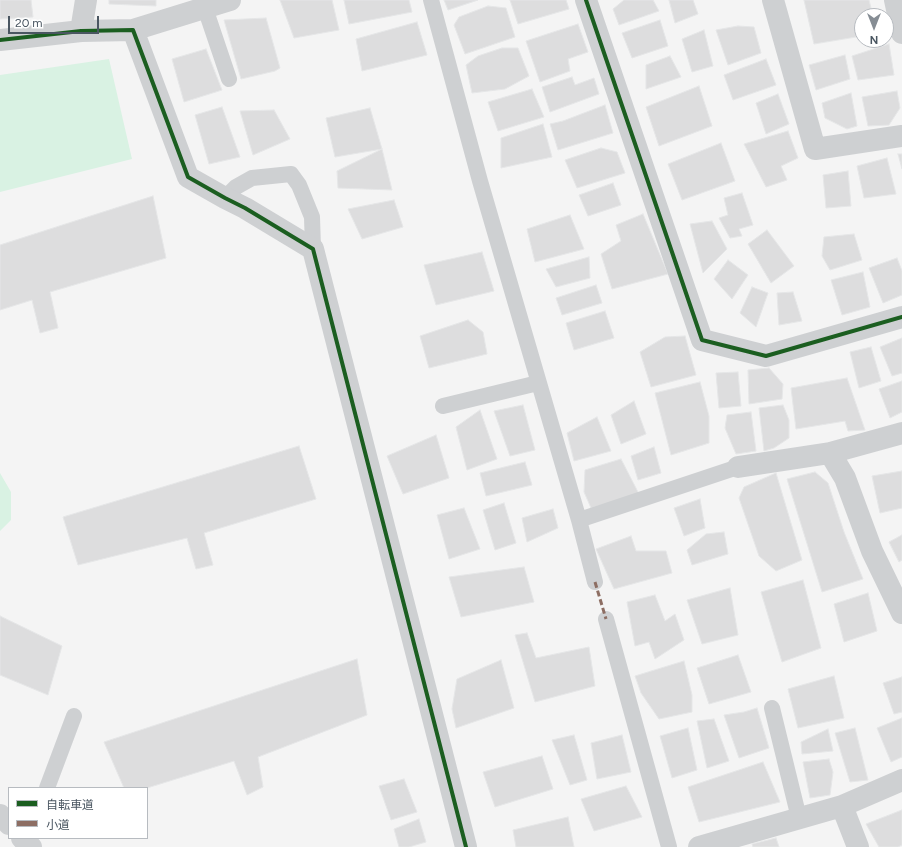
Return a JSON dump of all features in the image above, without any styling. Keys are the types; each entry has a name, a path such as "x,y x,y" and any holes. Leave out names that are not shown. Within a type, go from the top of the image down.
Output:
{"street":[{"path":"81,31 86,0"},
{"path":"0,40 81,31 133,30 230,0"},
{"path":"586,0 702,340 766,356 902,317"},
{"path":"773,0 815,149 902,136"},
{"path":"895,0 902,33"},
{"path":"133,30 188,177 313,248 466,847"},
{"path":"738,467 830,453 902,433"},
{"path":"830,453 845,478 872,551 902,613"},
{"path":"699,847 842,806 902,780"},
{"path":"842,806 858,847"},
{"path":"0,815 8,823"}],"lane":[{"path":"431,0 480,181 579,520 595,582"},
{"path":"205,8 229,79"},
{"path":"225,198 236,187 252,178 292,174 299,185 312,217 313,248"},
{"path":"443,406 538,383"},
{"path":"579,520 738,467"},
{"path":"606,619 670,847"},
{"path":"772,708 799,818"},
{"path":"47,787 74,716"}],"green space":[{"path":"109,59 132,159 0,192 0,75"},
{"path":"0,473 11,492 11,520 0,531"}],"building":[{"path":"0,0 31,0 33,17 0,19"},
{"path":"109,0 156,0 156,6 109,4"},
{"path":"280,0 332,0 339,30 294,38"},
{"path":"344,0 409,0 412,12 349,24"},
{"path":"444,0 478,0 448,10"},
{"path":"510,0 566,0 569,9 518,24"},
{"path":"624,0 653,0 659,11 619,25 613,9"},
{"path":"669,0 693,0 698,14 675,23"},
{"path":"804,0 869,0 871,8 854,8 854,37 814,44"},
{"path":"488,6 506,8 515,37 465,54 454,25 459,17"},
{"path":"266,18 280,68 275,71 241,79 224,20"},
{"path":"660,20 668,46 632,58 622,33"},
{"path":"417,22 427,55 362,71 356,39"},
{"path":"578,24 588,52 568,59 570,71 540,82 526,41"},
{"path":"738,26 754,27 761,53 728,65 716,30"},
{"path":"704,30 713,66 692,72 682,39"},
{"path":"502,48 518,48 529,76 505,89 472,93 466,65 478,56"},
{"path":"877,48 890,48 894,75 858,80 852,56"},
{"path":"206,49 222,90 184,102 172,59"},
{"path":"845,55 850,79 816,90 809,65"},
{"path":"670,56 681,77 646,89 646,65"},
{"path":"766,59 776,85 733,100 724,75"},
{"path":"572,77 575,85 594,78 599,94 550,112 542,87"},
{"path":"699,86 712,126 659,146 646,107"},
{"path":"532,89 544,117 498,131 488,102"},
{"path":"897,91 900,108 889,125 868,126 862,97"},
{"path":"851,93 857,126 847,129 825,118 822,103"},
{"path":"778,94 789,124 766,134 756,103"},
{"path":"605,105 613,133 558,150 550,124 563,121"},
{"path":"222,107 240,157 209,164 195,115"},
{"path":"370,108 382,149 335,157 326,118"},
{"path":"274,110 290,139 253,155 240,111"},
{"path":"543,124 552,157 501,168 501,138"},
{"path":"788,131 798,158 781,166 787,180 766,187 744,144"},
{"path":"721,143 735,181 682,200 668,164"},
{"path":"601,148 617,152 625,173 577,188 565,160"},
{"path":"382,149 392,190 338,188 337,171"},
{"path":"898,154 902,154 902,169"},
{"path":"887,158 896,194 864,198 857,166"},
{"path":"848,171 851,206 826,208 823,175"},
{"path":"613,183 621,205 588,216 579,195"},
{"path":"742,193 753,225 739,229 742,236 730,238 719,218 728,215 724,198"},
{"path":"153,196 166,258 50,292 58,328 40,333 32,300 0,310 0,245"},
{"path":"394,200 403,227 362,239 348,209"},
{"path":"643,214 668,274 612,289 601,254 621,241 616,225"},
{"path":"570,215 584,249 535,262 527,229"},
{"path":"712,221 727,249 703,273 690,224"},
{"path":"767,230 794,266 771,283 748,244"},
{"path":"854,234 862,260 830,270 822,256 824,237"},
{"path":"482,252 494,291 436,305 424,265"},
{"path":"589,257 590,278 556,287 546,269"},
{"path":"897,258 902,271 902,295 883,303 869,268"},
{"path":"728,260 748,275 732,299 714,279"},
{"path":"863,272 870,307 842,315 831,280"},
{"path":"596,285 602,303 562,315 556,298"},
{"path":"752,287 768,293 756,327 740,313"},
{"path":"793,292 802,321 779,325 777,293"},
{"path":"605,311 614,338 574,350 566,323"},
{"path":"468,320 483,332 487,354 429,368 420,336"},
{"path":"685,336 696,375 651,387 640,352 665,337"},
{"path":"902,338 902,373 892,376 880,347"},
{"path":"871,347 881,381 859,388 850,352"},
{"path":"769,368 783,384 782,399 749,404 748,370"},
{"path":"738,372 741,406 719,408 716,373"},
{"path":"847,378 865,430 848,431 845,421 796,429 791,388"},
{"path":"902,381 902,412 890,418 879,389"},
{"path":"700,382 709,416 709,443 671,455 655,393"},
{"path":"634,401 646,434 621,444 611,415"},
{"path":"523,405 535,450 510,456 494,411"},
{"path":"783,405 789,420 789,438 774,448 764,451 759,408"},
{"path":"480,410 497,459 467,470 456,427"},
{"path":"751,412 756,451 736,454 725,428 727,415"},
{"path":"597,417 611,451 574,461 567,433"},
{"path":"436,435 449,478 403,494 387,456"},
{"path":"299,446 316,499 204,533 213,565 196,569 187,538 78,565 63,517"},
{"path":"654,447 661,473 638,480 631,456"},
{"path":"621,459 639,494 591,508 584,492 585,470"},
{"path":"525,462 532,485 486,496 480,473"},
{"path":"902,471 902,508 880,513 872,476"},
{"path":"815,472 828,483 844,532 863,579 822,592 787,479"},
{"path":"776,473 802,560 776,571 759,556 739,498 744,487"},
{"path":"700,499 705,528 684,536 674,508"},
{"path":"504,503 516,543 495,550 483,510"},
{"path":"464,508 480,549 449,559 437,515"},
{"path":"553,509 558,528 527,542 522,518"},
{"path":"724,532 728,554 692,565 687,550 706,534"},
{"path":"902,535 902,560 899,562 889,542"},
{"path":"631,536 636,551 666,551 672,573 614,589 596,549"},
{"path":"524,567 534,602 461,617 449,577"},
{"path":"803,580 821,648 782,662 761,592"},
{"path":"730,588 738,635 702,644 687,600"},
{"path":"868,593 877,631 844,642 834,604"},
{"path":"655,595 665,621 675,614 684,640 655,659 649,642 635,646 627,602"},
{"path":"0,616 62,646 48,695 0,675"},
{"path":"527,633 536,658 589,647 595,686 535,702 515,635"},
{"path":"738,655 751,692 709,704 697,668"},
{"path":"357,659 367,715 258,757 263,787 247,795 234,761 148,788 124,787 104,742"},
{"path":"501,660 514,708 456,728 452,709 457,679"},
{"path":"684,661 692,695 692,712 659,719 641,693 635,676"},
{"path":"834,676 844,718 798,728 788,689"},
{"path":"902,677 902,712 894,714 883,683"},
{"path":"757,708 769,748 739,758 724,715 744,712"},
{"path":"902,718 902,757 891,762 877,728"},
{"path":"714,719 729,761 707,768 697,721"},
{"path":"688,728 697,770 672,778 660,736"},
{"path":"855,728 868,780 850,782 835,733"},
{"path":"828,729 833,751 802,754 801,742"},
{"path":"574,735 587,780 570,785 552,740"},
{"path":"622,735 631,772 597,779 591,743"},
{"path":"542,756 553,789 495,807 483,772"},
{"path":"829,759 833,772 830,795 810,798 803,762"},
{"path":"763,762 780,802 699,822 688,787"},
{"path":"404,779 417,812 391,820 379,786"},
{"path":"626,786 642,817 594,831 581,799"},
{"path":"902,810 902,845 898,847 879,847 866,824"},
{"path":"568,817 574,847 516,847 513,830"},
{"path":"419,819 426,842 409,847 399,847 394,829"},
{"path":"776,838 779,847 753,847 752,844"}],"marked path":[{"path":"595,582 606,619"}],"cycle path":[{"path":"586,0 702,340 766,356 902,317"},
{"path":"0,40 81,31 133,30 188,177 245,208 313,249 466,847"}]}
